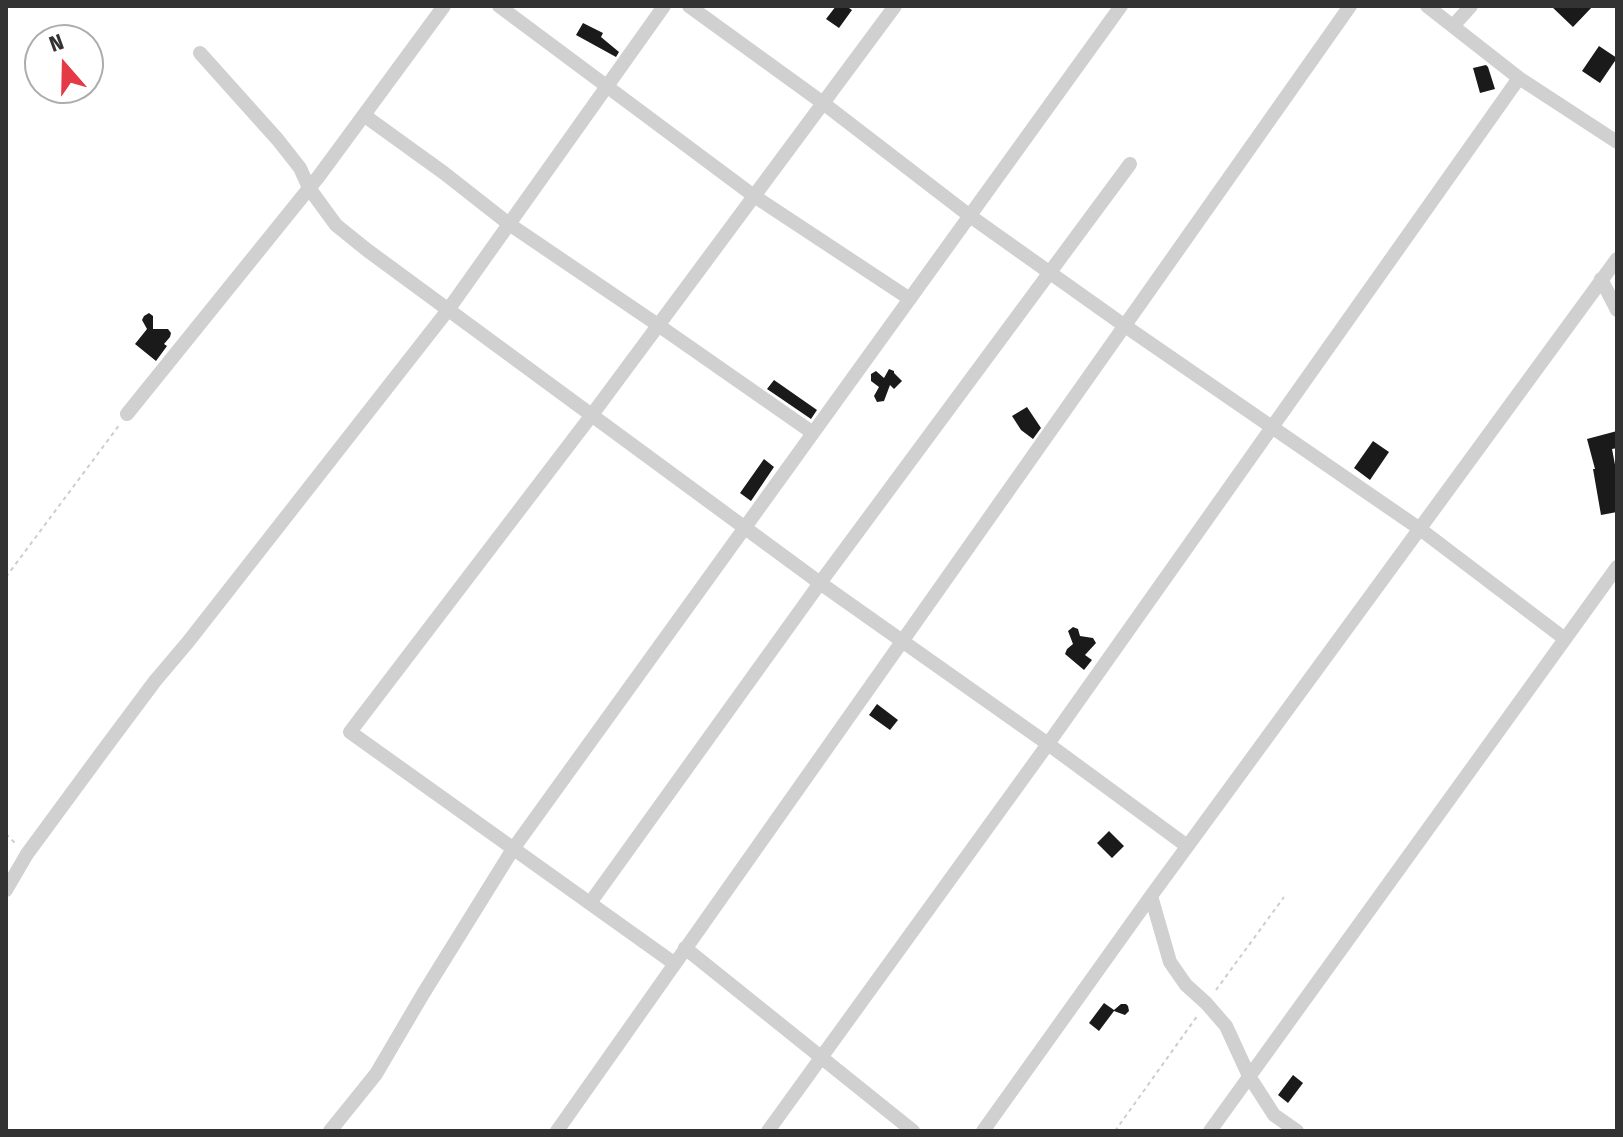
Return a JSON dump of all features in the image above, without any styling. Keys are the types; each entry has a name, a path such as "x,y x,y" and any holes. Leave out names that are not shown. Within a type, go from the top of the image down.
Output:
{"street":[{"path":"127,414 365,116 444,6"},
{"path":"499,6 754,196 910,299"},
{"path":"6,890 27,854 146,693 448,310 664,6"},
{"path":"689,6 823,103 970,216 1420,529 1565,639"},
{"path":"675,964 350,732 591,416 895,6"},
{"path":"330,1131 376,1074 513,849 1121,6"},
{"path":"557,1131 1350,6"},
{"path":"1427,6 1519,78 1617,142"},
{"path":"1453,26 1471,6"},
{"path":"200,53 278,140 336,225 591,416 1187,846"},
{"path":"768,1131 1048,744 1519,78"},
{"path":"365,116 509,224 813,433"},
{"path":"590,903 820,583 1130,164"},
{"path":"983,1131 1187,846 1617,259"},
{"path":"1601,279 1617,310"},
{"path":"1210,1131 1617,567"},
{"path":"1151,896 1170,962 1186,985 1226,1026 1249,1076 1274,1115 1297,1131"},
{"path":"685,948 913,1131"}],"path":[{"path":"6,577 127,414"}],"building":[{"path":"836,6 846,6 852,10 839,28 826,19"},
{"path":"1551,6 1593,6 1573,27"},
{"path":"583,23 603,33 601,37 619,52 616,57 576,35"},
{"path":"1599,46 1617,58 1600,83 1582,71"},
{"path":"1486,65 1495,89 1480,93 1473,68"},
{"path":"149,313 153,316 153,329 168,329 171,333 164,344 167,346 156,361 135,344 147,329 142,320"},
{"path":"889,369 902,381 894,389 890,385 884,401 877,402 874,396 879,387 871,381 871,374 876,371 884,378"},
{"path":"774,380 817,410 811,419 767,389"},
{"path":"1027,407 1041,428 1033,439 1021,430 1012,416"},
{"path":"1617,431 1617,448 1612,449 1617,475 1617,512 1601,515 1595,469 1587,439"},
{"path":"1373,441 1389,452 1370,480 1354,468"},
{"path":"764,459 774,467 751,501 740,493"},
{"path":"1073,627 1078,629 1080,636 1093,638 1096,643 1085,655 1092,660 1084,670 1065,654 1073,644 1068,631"},
{"path":"877,704 898,720 890,730 869,715"},
{"path":"1109,831 1124,846 1112,858 1097,843"},
{"path":"1104,1003 1114,1010 1126,1004 1129,1011 1125,1015 1114,1011 1099,1031 1089,1023"},
{"path":"1293,1075 1303,1083 1288,1103 1278,1095"}]}
